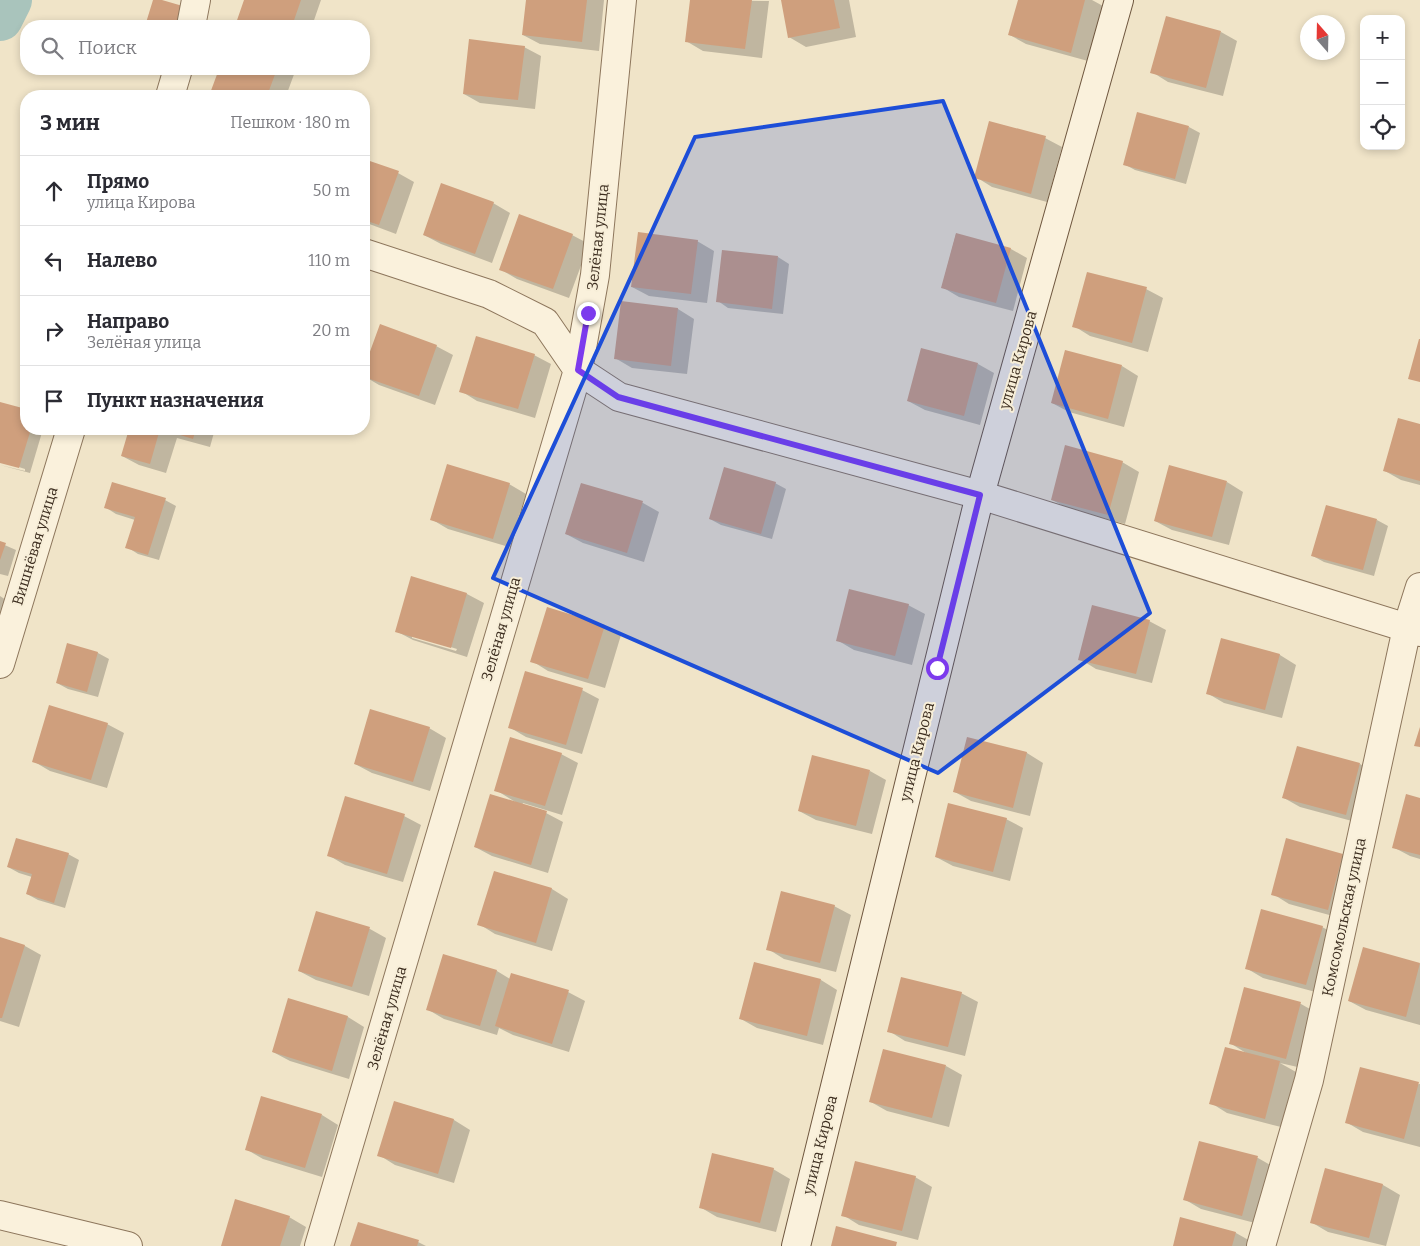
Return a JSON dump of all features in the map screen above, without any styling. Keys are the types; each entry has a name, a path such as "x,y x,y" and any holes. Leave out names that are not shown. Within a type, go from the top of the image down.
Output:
{"street":[{"path":"192,20 196,0"},
{"name":"Зелёная улица","path":"319,1246 578,370 595,275 622,0"},
{"name":"улица Кирова","path":"796,1246 980,495 1119,0"},
{"path":"172,90 176,75"},
{"path":"370,254 489,294 545,322 578,370 618,397 980,495 1414,630"},
{"name":"Вишнёвая улица","path":"0,664 69,435"},
{"name":"Комсомольская улица","path":"1261,1246 1309,1080 1414,630 1420,587"},
{"path":"0,1215 128,1246"}],"highlighted area":[{"path":"943,101 1150,613 938,773 493,578 695,137"}],"building":[{"path":"153,0 162,0 193,9 190,20 147,20"},
{"path":"244,0 301,0 294,20 237,20"},
{"path":"526,0 587,0 582,42 522,35"},
{"path":"690,0 752,0 745,49 685,42"},
{"path":"781,0 834,0 840,28 788,38"},
{"path":"1018,0 1085,0 1071,53 1008,35"},
{"path":"1166,16 1221,31 1206,88 1150,73"},
{"path":"469,39 525,46 518,100 463,94"},
{"path":"217,75 275,75 269,90 211,90"},
{"path":"1137,112 1189,126 1175,179 1123,165"},
{"path":"989,121 1046,136 1031,194 974,178"},
{"path":"370,161 399,171 379,225 370,222"},
{"path":"441,183 494,202 475,254 423,235"},
{"path":"519,214 573,234 553,289 499,270"},
{"path":"638,232 698,240 691,294 631,287"},
{"path":"956,233 1011,248 996,303 941,288"},
{"path":"722,250 778,256 772,309 716,302"},
{"path":"1087,272 1147,287 1132,343 1072,327"},
{"path":"621,301 678,308 671,366 614,359"},
{"path":"380,324 437,345 419,396 370,379 370,352"},
{"path":"476,336 535,354 518,409 459,392"},
{"path":"1420,339 1420,382 1408,379"},
{"path":"921,348 978,363 964,416 907,401"},
{"path":"1065,350 1122,365 1108,419 1051,403"},
{"path":"0,402 20,407 20,435 29,435 19,468 0,463"},
{"path":"1398,418 1420,424 1420,481 1383,471"},
{"path":"127,435 158,435 150,464 121,456"},
{"path":"180,435 194,435 193,439"},
{"path":"1065,445 1123,461 1108,515 1051,500"},
{"path":"447,464 510,483 493,539 430,520"},
{"path":"1169,465 1227,481 1212,537 1154,521"},
{"path":"724,467 776,482 761,534 709,519"},
{"path":"112,482 166,498 148,555 125,548 135,517 104,508"},
{"path":"581,483 643,501 627,553 565,534"},
{"path":"1326,505 1377,519 1363,570 1311,556"},
{"path":"0,541 6,543 0,560"},
{"path":"411,576 467,593 451,648 395,632"},
{"path":"849,589 909,604 895,656 836,641"},
{"path":"1092,605 1150,620 1136,674 1078,660"},
{"path":"547,607 605,625 588,679 530,662"},
{"path":"1221,638 1280,654 1265,710 1206,694"},
{"path":"67,643 98,652 87,692 56,683"},
{"path":"525,671 583,688 566,745 508,728"},
{"path":"49,705 108,723 91,780 32,762"},
{"path":"370,709 430,727 413,782 354,764"},
{"path":"1420,727 1420,747 1414,746"},
{"path":"510,737 562,753 545,806 494,791"},
{"path":"967,737 1027,752 1013,808 953,792"},
{"path":"1297,746 1360,763 1346,815 1282,798"},
{"path":"812,755 870,770 856,826 798,811"},
{"path":"490,794 547,811 531,865 474,847"},
{"path":"1406,794 1420,798 1420,855 1392,848"},
{"path":"345,796 405,814 387,874 327,856"},
{"path":"948,803 1007,818 993,872 935,857"},
{"path":"16,838 69,853 54,903 26,894 32,874 7,867"},
{"path":"1286,838 1343,854 1328,910 1271,895"},
{"path":"494,871 552,888 536,943 477,925"},
{"path":"781,891 835,905 820,963 766,950"},
{"path":"1261,909 1323,926 1306,985 1245,969"},
{"path":"316,911 370,927 352,987 298,971"},
{"path":"0,937 25,945 2,1018 0,1018"},
{"path":"1363,947 1420,963 1406,1017 1348,1001"},
{"path":"443,954 497,970 480,1026 426,1010"},
{"path":"754,962 821,979 807,1036 739,1019"},
{"path":"511,973 569,990 552,1044 495,1026"},
{"path":"901,977 962,992 948,1047 887,1032"},
{"path":"1244,987 1301,1002 1286,1059 1229,1044"},
{"path":"288,998 348,1016 332,1071 272,1052"},
{"path":"1225,1047 1280,1061 1265,1119 1209,1104"},
{"path":"883,1049 946,1065 932,1118 869,1102"},
{"path":"1360,1067 1419,1082 1404,1139 1345,1123"},
{"path":"261,1096 322,1114 305,1168 245,1150"},
{"path":"394,1101 454,1119 438,1174 377,1156"},
{"path":"1199,1141 1258,1156 1242,1216 1183,1200"},
{"path":"712,1153 774,1168 760,1223 699,1208"},
{"path":"855,1161 916,1176 902,1231 841,1216"},
{"path":"1325,1168 1383,1184 1369,1238 1310,1223"},
{"path":"235,1199 290,1216 280,1246 221,1246"},
{"path":"1180,1217 1236,1232 1232,1246 1173,1246"},
{"path":"358,1222 419,1240 417,1246 350,1246"},
{"path":"836,1226 897,1242 896,1246 831,1246"}],"waterway":[{"path":"0,18 9,0"}],"route":[{"path":"588,313 578,370 618,397 980,495 937,668"}]}
